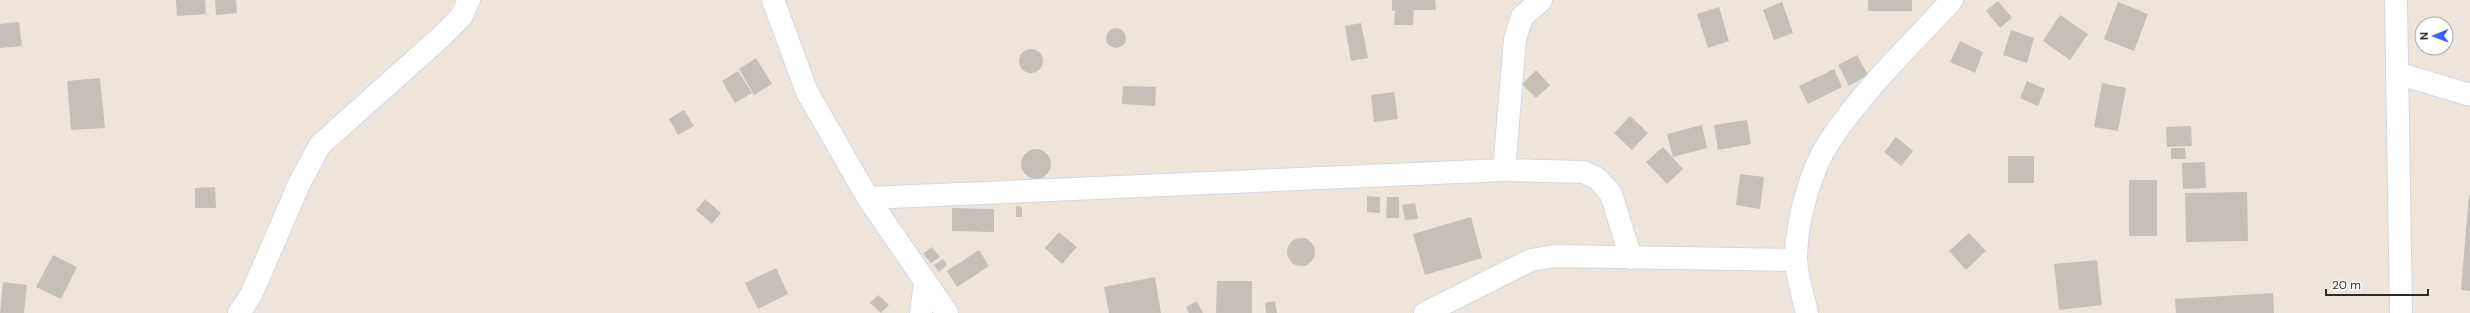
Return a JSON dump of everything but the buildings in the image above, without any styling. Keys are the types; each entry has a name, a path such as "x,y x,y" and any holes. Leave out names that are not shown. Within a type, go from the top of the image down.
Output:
{"street":[{"path":"239,313 251,295 300,182 320,145 442,36 461,17 469,0"},
{"path":"773,0 807,92 868,198 947,313"},
{"path":"1504,170 1515,39 1522,18 1541,0"},
{"path":"1807,313 1796,260 1800,218 1817,164 1831,139 1869,91 1952,0"},
{"path":"2396,0 2401,313"},
{"path":"2397,73 2470,95"},
{"path":"868,198 1504,170 1584,172 1598,179 1611,194 1631,258"},
{"path":"1425,313 1531,260 1555,256 1796,260"},
{"path":"922,313 925,283"}]}
